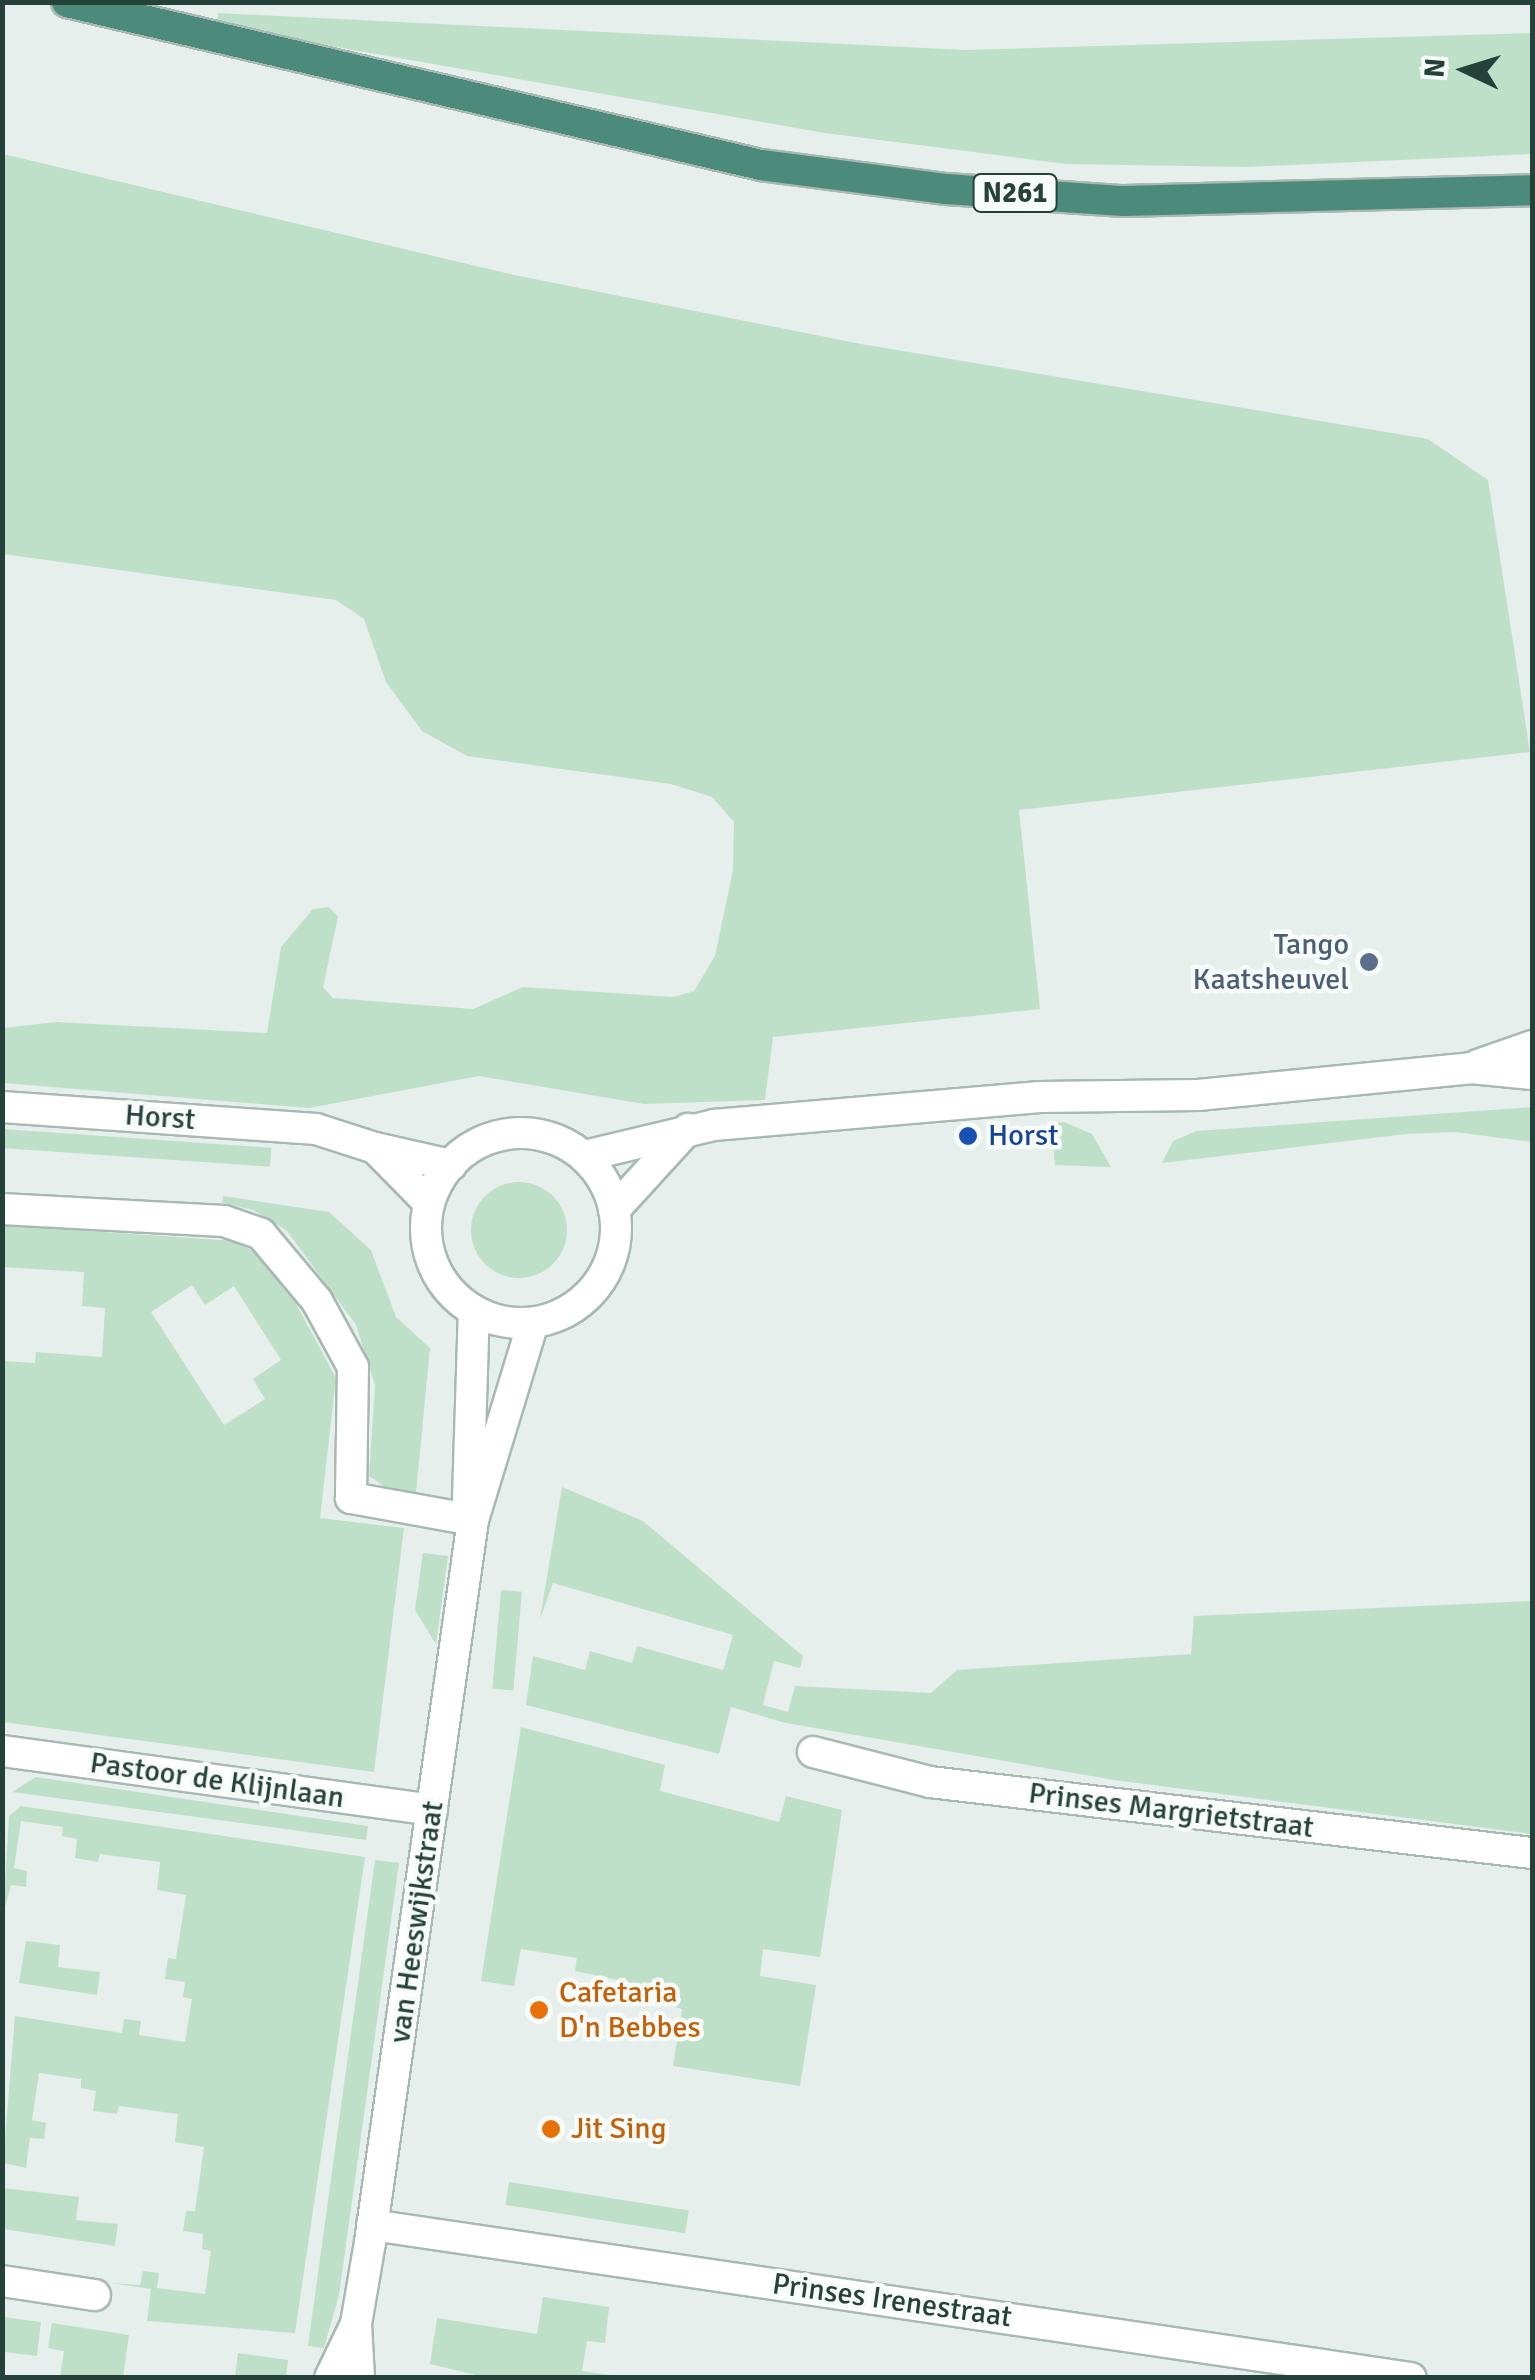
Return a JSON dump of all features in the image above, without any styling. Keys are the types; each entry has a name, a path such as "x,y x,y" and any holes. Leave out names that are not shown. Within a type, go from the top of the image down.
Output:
{"highway":[{"name":"N261","path":"67,2 506,110 798,170 1124,201 1532,190"}],"street":[{"path":"1470,1068 1532,1046"},
{"path":"584,1156 688,1130 1040,1097 1198,1095 1470,1068 1532,1074"},
{"name":"Horst","path":"2,1107 316,1129 375,1148 451,1164"},
{"path":"614,1210 584,1156 558,1140 526,1132 491,1138 451,1164 428,1202 425,1234 433,1266 449,1292 474,1312 533,1323 563,1314 588,1296 606,1270 614,1210 688,1130"},
{"name":"Horst","path":"375,1148 428,1202"},
{"path":"2,1209 224,1221 262,1234 317,1301 352,1367 351,1498 472,1520"},
{"name":"van Heeswijkstraat","path":"472,1520 467,1493 474,1312"},
{"name":"van Heeswijkstraat","path":"359,2378 356,2324 472,1520 533,1323"},
{"name":"Pastoor de Klijnlaan","path":"2,1750 432,1810"},
{"name":"Prinses Margrietstraat","path":"813,1752 930,1782 1532,1853"},
{"name":"Prinses Irenestraat","path":"372,2225 1411,2378"},
{"path":"2,2281 95,2296"},
{"name":"van Heeswijkstraat","path":"330,2378 356,2324"}],"green space":[{"path":"218,13 966,50 1532,33 1532,154 1246,167 1066,164 825,133 217,26"},
{"path":"3,154 514,275 861,344 1428,439 1488,480 1530,752 1019,810 1040,1009 773,1037 765,1100 644,1104 479,1076 309,1108 3,1083 3,1028 56,1022 267,1033 281,947 313,909 329,907 338,917 323,987 333,998 473,1009 523,987 673,997 694,991 715,956 733,870 734,822 712,797 671,784 467,756 422,731 386,682 364,619 336,600 3,554"},
{"path":"1532,1107 1532,1142 1455,1132 1406,1134 1162,1163 1173,1141 1197,1131"},
{"path":"1064,1122 1092,1134 1111,1167 1055,1165 1051,1124"},
{"path":"3,1129 271,1148 270,1167 2,1148"},
{"path":"519,1182 537,1186 553,1196 563,1212 567,1230 563,1248 553,1264 537,1274 519,1278 501,1274 485,1264 475,1248 471,1230 475,1212 485,1196 501,1186"},
{"path":"223,1196 329,1212 371,1250 396,1317 430,1348 416,1493 389,1490 369,1476 375,1385 356,1325 287,1231 253,1210 222,1203"},
{"path":"2,1225 235,1241 256,1253 293,1298 336,1378 320,1518 404,1528 374,1772 3,1722 3,1361 35,1363 36,1352 102,1357 105,1308 82,1306 84,1272 3,1267","holes":["192,1285 205,1305 234,1286 281,1360 253,1379 265,1399 224,1425 151,1312"]},
{"path":"562,1487 643,1521 803,1656 800,1668 774,1661 763,1705 788,1712 795,1686 931,1693 957,1670 1191,1654 1194,1616 1532,1601 1532,1834 1114,1780 786,1723 731,1707 719,1754 526,1705 533,1656 585,1670 590,1651 632,1663 637,1646 723,1670 733,1635 553,1583 540,1619"},
{"path":"423,1553 448,1556 436,1644 415,1610"},
{"path":"501,1590 522,1592 513,1690 492,1689"},
{"path":"521,1727 665,1765 660,1791 779,1822 786,1796 842,1810 820,1957 763,1949 760,1976 816,1985 800,2086 673,2066 682,2009 675,2007 677,1993 575,1971 577,1958 521,1949 514,1986 481,1981"},
{"path":"36,1777 368,1826 366,1840 12,1792"},
{"path":"21,1806 365,1857 295,2333 147,2321 151,2289 110,2283 140,2285 143,2271 159,2273 157,2288 205,2294 211,2251 202,2249 203,2234 183,2231 186,2211 195,2211 204,2147 175,2142 178,2114 119,2106 117,2114 93,2111 96,2091 81,2088 81,2079 39,2073 32,2120 46,2123 44,2139 30,2138 26,2168 3,2163 15,2016 122,2033 124,2019 141,2021 139,2035 185,2042 192,1999 183,1997 185,1982 165,1979 168,1958 176,1959 186,1895 157,1890 160,1862 100,1854 98,1862 75,1858 77,1839 62,1836 63,1827 21,1821 14,1868 27,1871 26,1887 11,1885 3,1915 9,1816"},
{"path":"375,1860 399,1863 339,2295 324,2348 308,2346"},
{"path":"26,1941 60,1945 58,1967 100,1972 97,1995 19,1983"},
{"path":"509,2182 689,2210 685,2233 505,2205"},
{"path":"3,2188 79,2197 76,2220 118,2224 115,2246 3,2229"},
{"path":"543,2297 609,2307 605,2343 587,2341 582,2371 624,2377 484,2377 430,2364 437,2318 537,2334"},
{"path":"3,2317 41,2322 37,2356 5,2352 3,2359"},
{"path":"52,2323 129,2335 123,2377 60,2377 64,2351 48,2348"},
{"path":"238,2353 288,2360 286,2377 235,2377"}],"place":[{"name":"Tango Kaatsheuvel","path":"1369,962"},
{"name":"Horst","path":"968,1136"},
{"name":"Cafetaria D'n Bebbes","path":"539,2010"},
{"name":"Jit Sing","path":"551,2129"}]}
